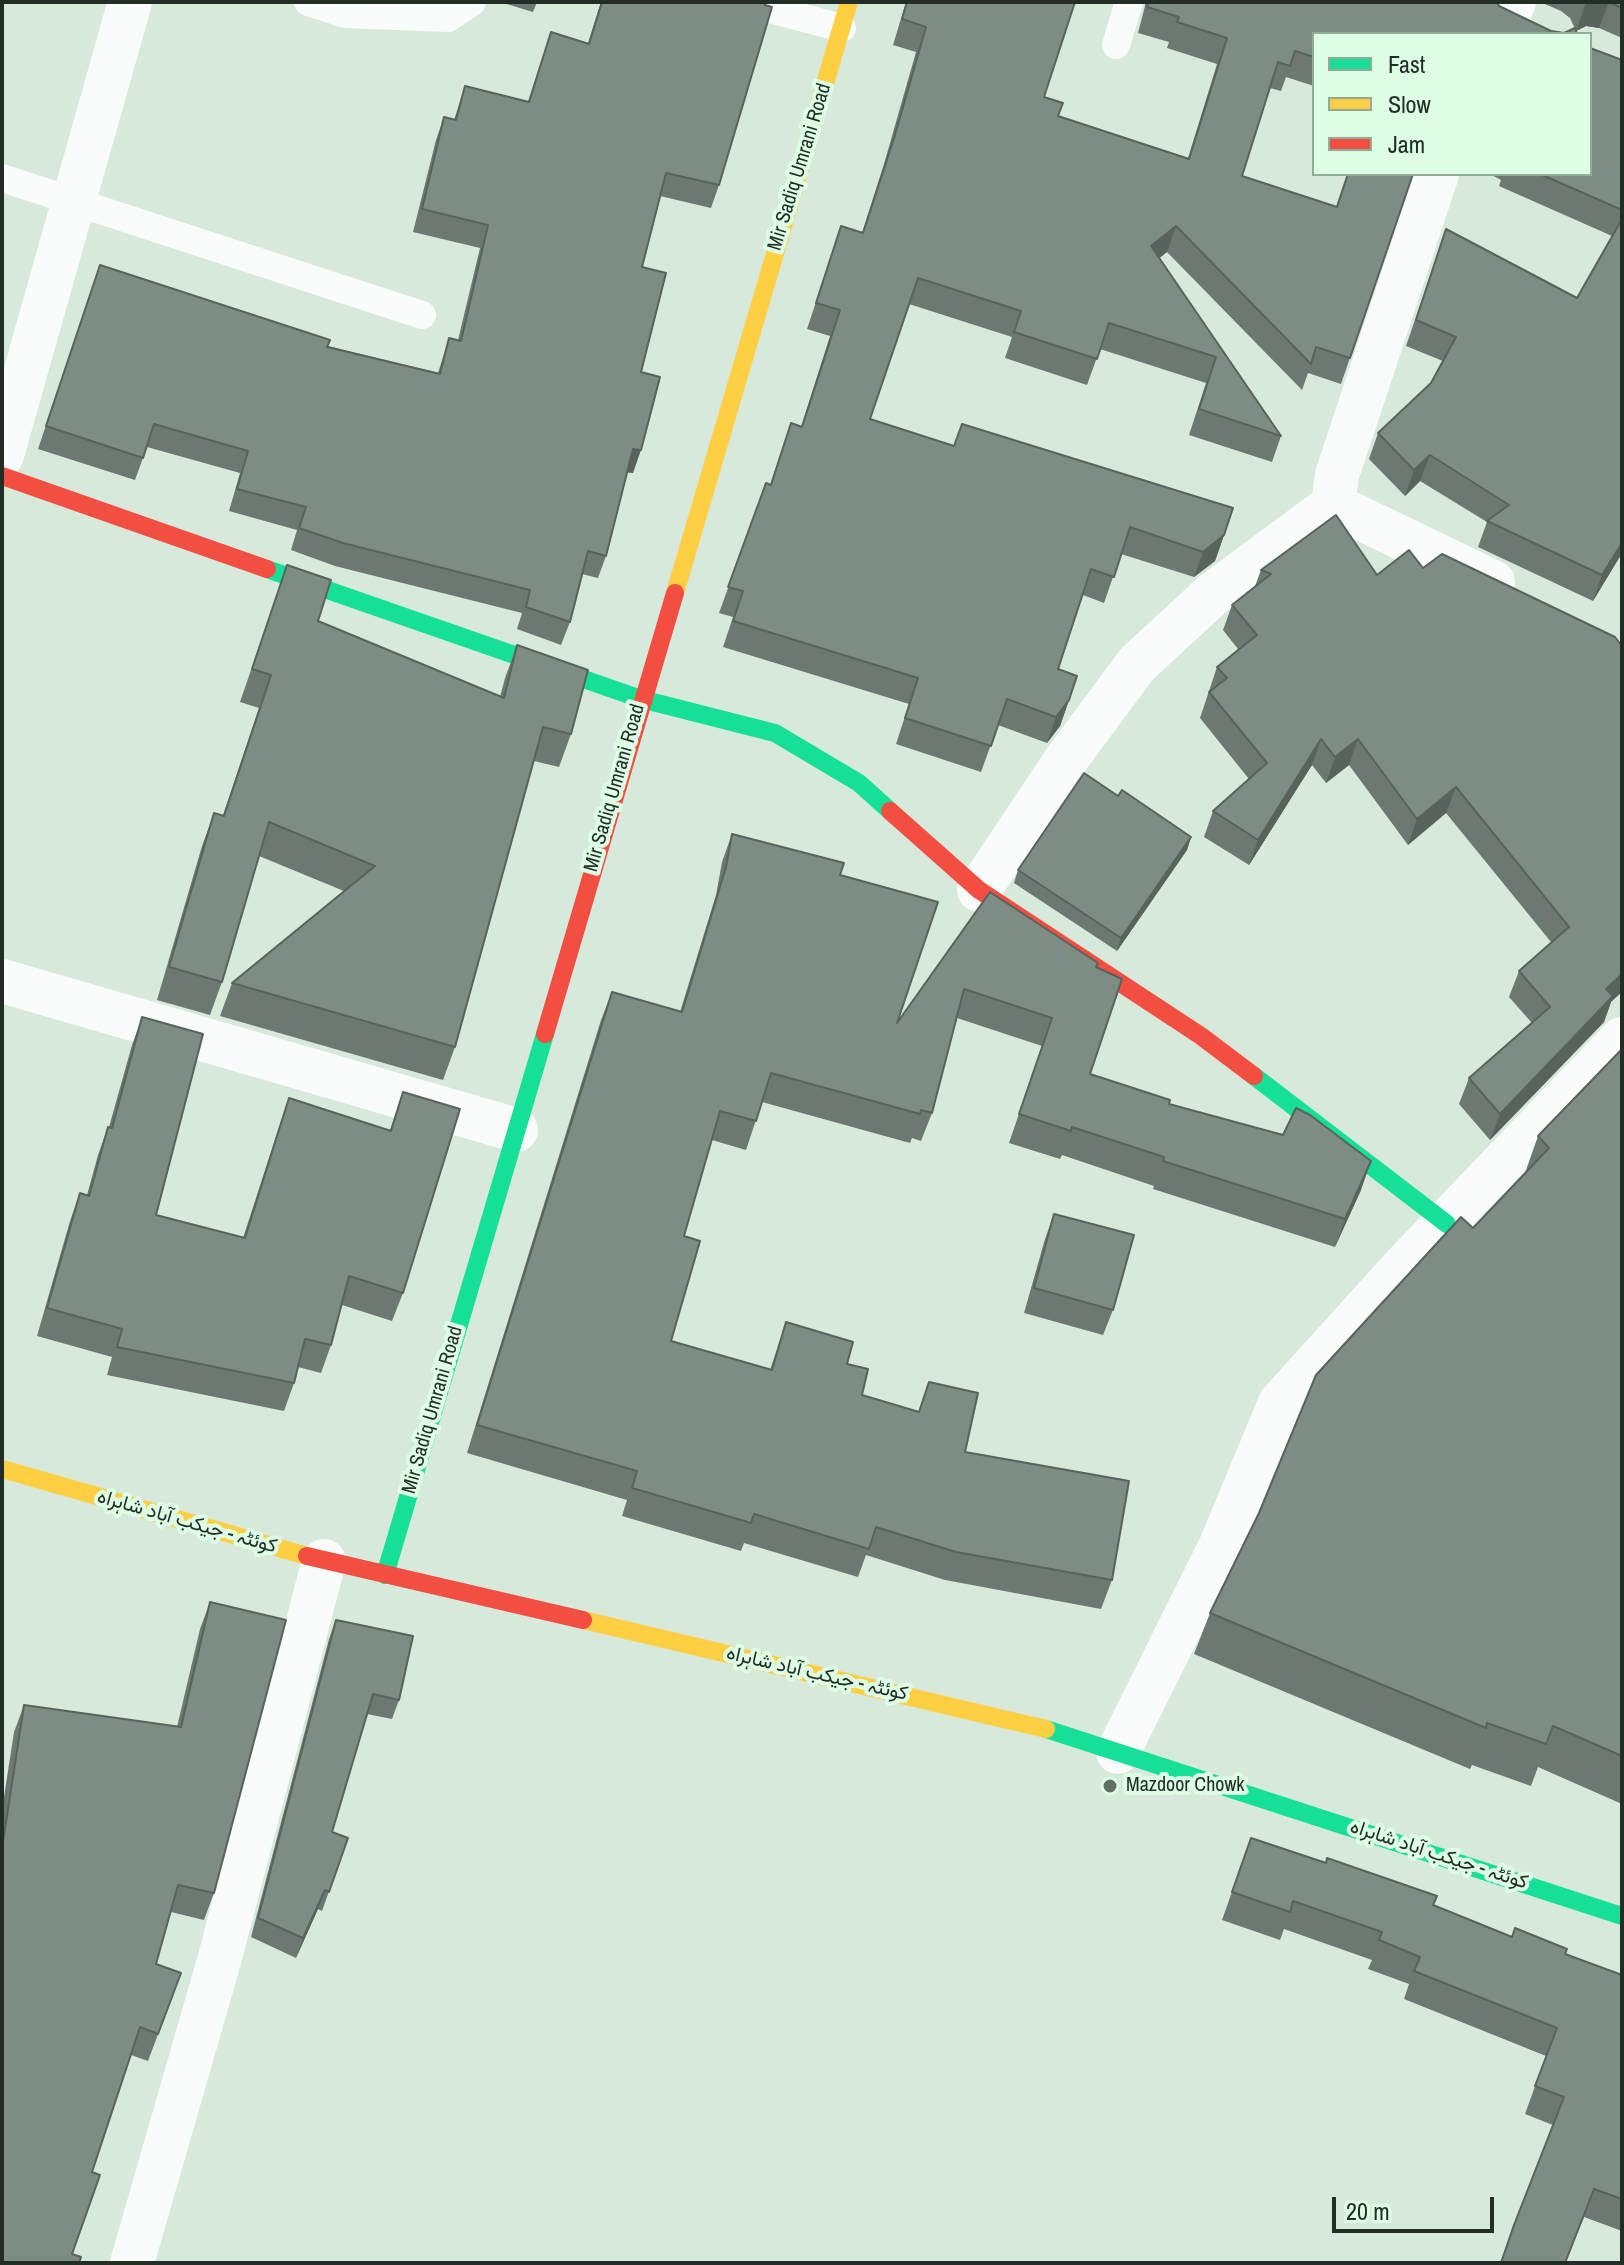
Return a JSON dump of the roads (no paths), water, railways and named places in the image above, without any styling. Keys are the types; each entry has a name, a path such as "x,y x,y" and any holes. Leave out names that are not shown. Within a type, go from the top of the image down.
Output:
{"main road":[{"name":"Mir Sadiq Umrani Road","path":"385,1575 845,15"},
{"path":"2,476 641,699 775,733 859,783 979,890 1201,1036 1447,1224"},
{"name":"کوئٹہ - جیکب آباد شاہراہ","path":"2,1469 324,1561 1018,1720 1622,1916"}],"street":[{"path":"2,455 130,2"},
{"path":"1508,17 1546,32"},
{"path":"1333,505 1337,475 1436,176"},
{"path":"1333,505 1526,597"},
{"path":"979,890 1065,761 1137,664 1214,593 1318,513 1333,505"},
{"path":"2,981 516,1130"},
{"path":"1118,1752 1221,1545 1280,1403 1404,1266 1622,1039"},
{"path":"132,2263 219,1961 324,1561"}],"lane":[{"path":"308,2 345,14 448,18 472,2"},
{"path":"743,2 845,15"},
{"path":"1116,45 1129,2"},
{"path":"2,178 422,315"}],"place":[{"name":"Mazdoor Chowk","path":"1110,1786"}]}
